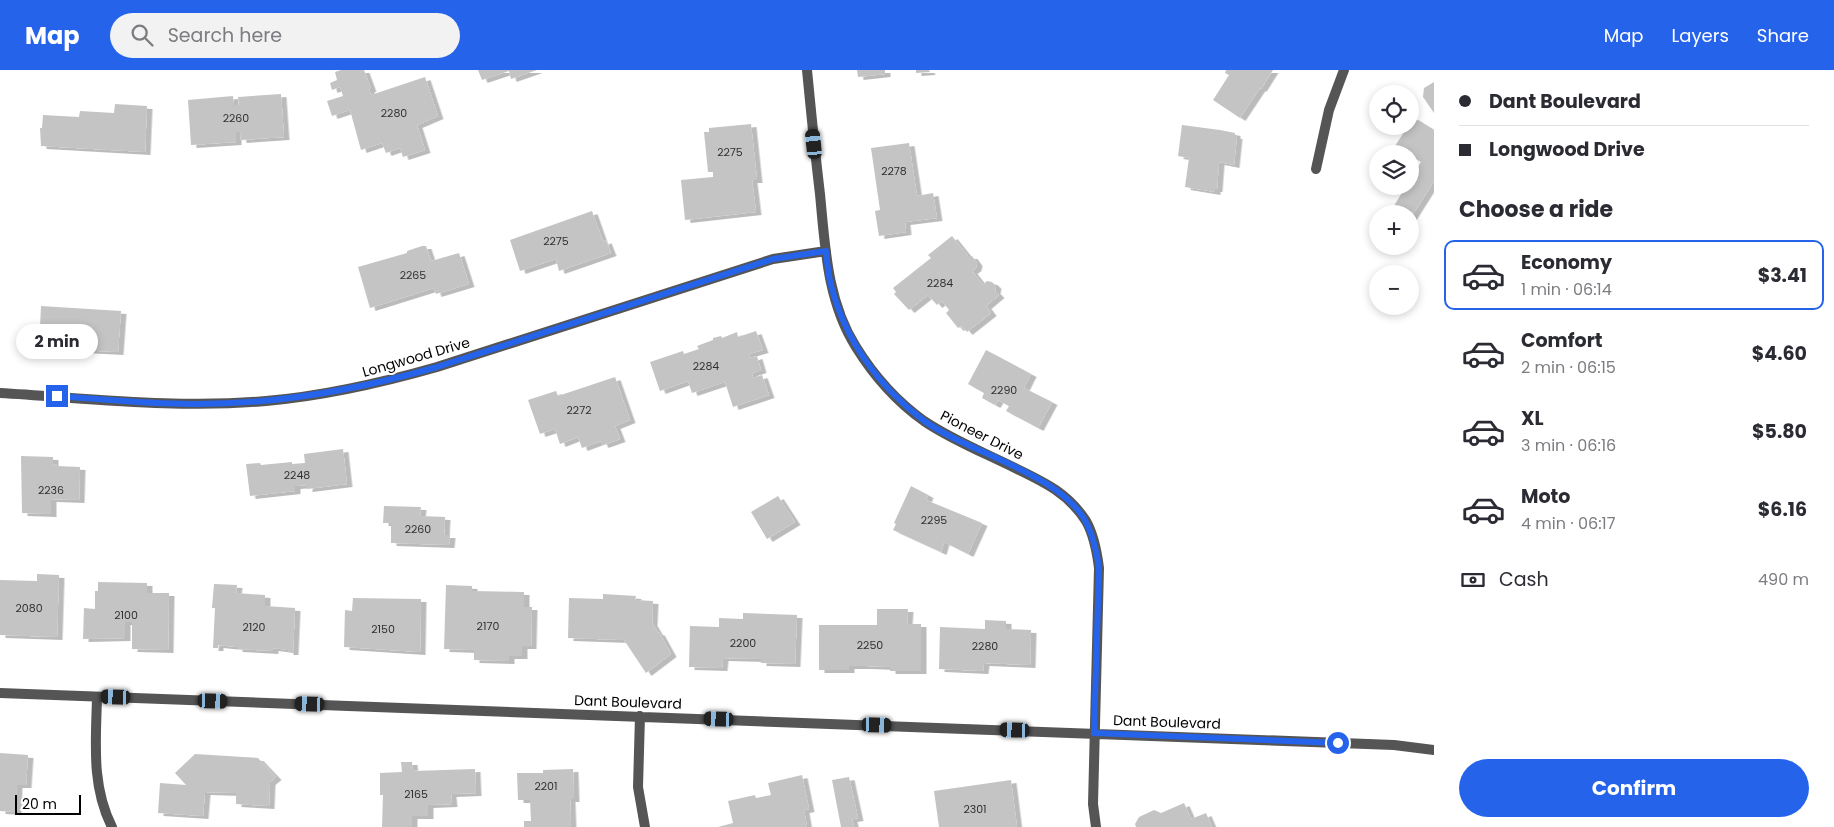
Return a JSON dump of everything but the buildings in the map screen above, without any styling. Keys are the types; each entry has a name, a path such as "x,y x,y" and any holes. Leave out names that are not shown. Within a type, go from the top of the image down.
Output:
{"street":[{"name":"Pioneer Drive","path":"807,70 831,284 840,316 854,345 874,373 897,399 925,421 952,437 1053,487 1073,503 1087,523 1095,545 1099,568 1093,804 1096,827"},
{"path":"1316,169 1329,110 1344,70"},
{"name":"Longwood Drive","path":"0,393 190,404 265,402 326,394 395,379 437,367 773,259 826,251"},
{"name":"Dant Boulevard","path":"0,693 1094,733 1394,745 1434,750"},
{"path":"97,697 96,765 101,796 112,827"},
{"path":"640,716 638,786 645,827"}],"route":[{"path":"57,396 190,404 265,402 326,394 395,379 437,367 773,259 826,251 831,284 840,316 854,345 874,373 897,399 925,421 952,437 1053,487 1073,503 1087,523 1095,545 1099,568 1094,733 1338,743"}]}
